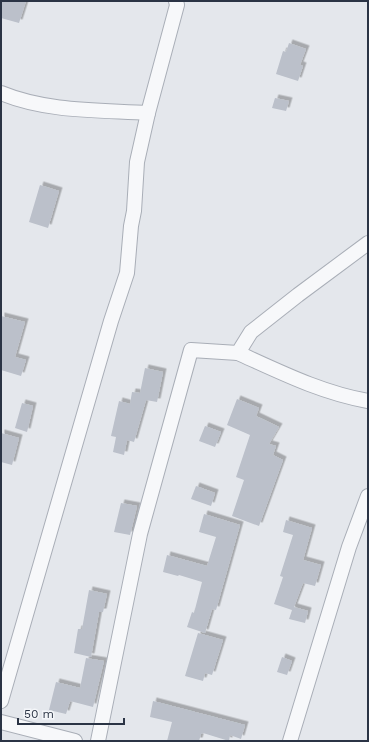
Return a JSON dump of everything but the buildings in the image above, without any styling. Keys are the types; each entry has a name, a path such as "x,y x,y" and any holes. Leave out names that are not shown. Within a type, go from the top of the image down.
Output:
{"street":[{"path":"1,701 111,321 127,273 131,226 134,211 137,162 148,113 177,5 176,1"},
{"path":"1,93 24,101 60,108 148,113"},
{"path":"238,353 251,332 368,243"},
{"path":"98,741 140,534 191,350 238,353 313,387 368,402"},
{"path":"290,741 349,547 368,496"},
{"path":"349,547 368,525"},
{"path":"1,722 75,741"}]}
